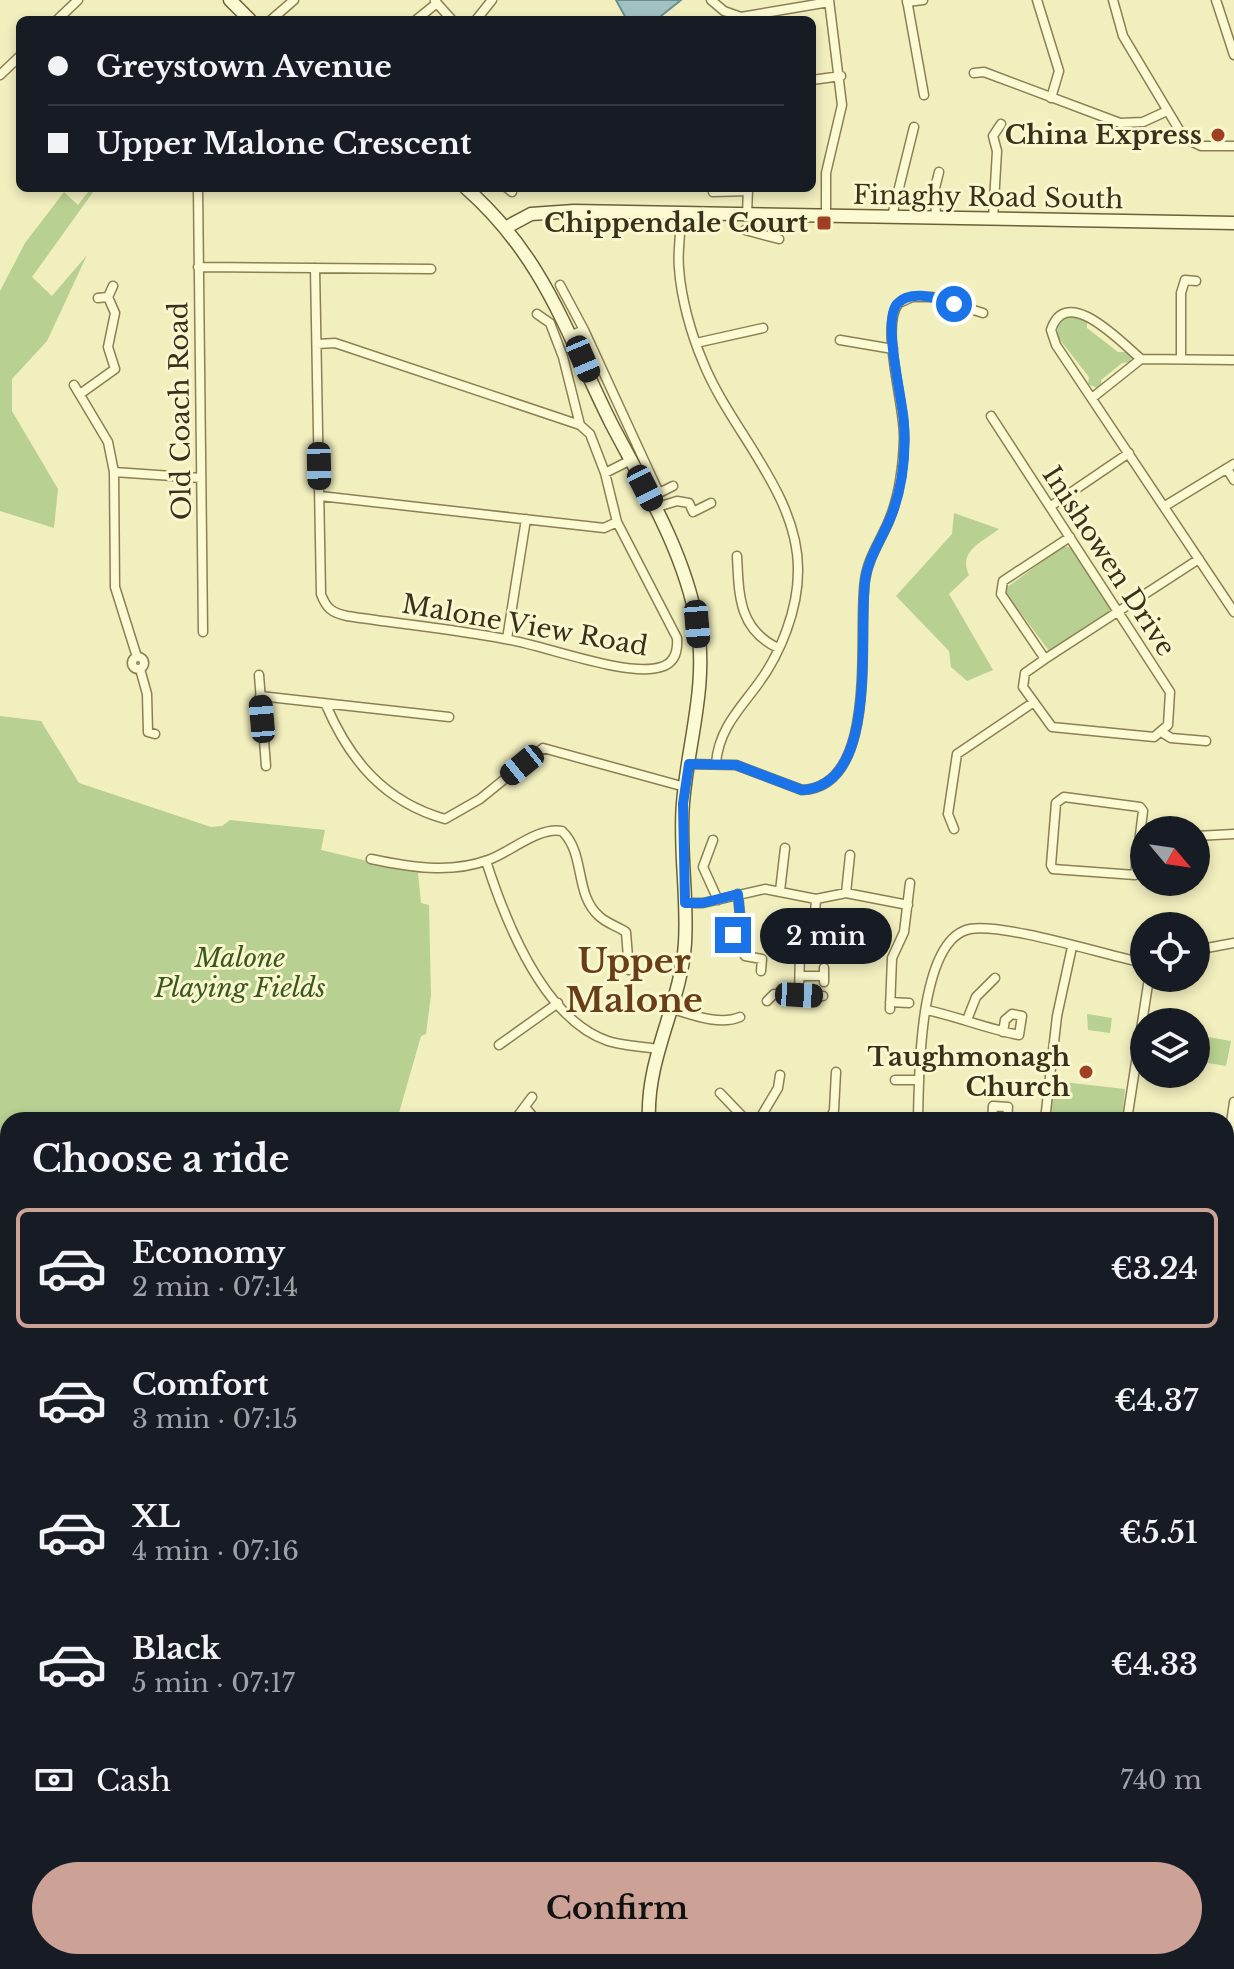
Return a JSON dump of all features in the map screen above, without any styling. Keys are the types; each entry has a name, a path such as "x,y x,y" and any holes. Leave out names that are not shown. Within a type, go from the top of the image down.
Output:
{"main road":[{"path":"230,0 246,16"},
{"path":"470,192 505,228 578,332 631,460 687,581 697,624 700,700 685,787 683,957 657,1049 650,1112"},
{"name":"Finaghy Road South","path":"505,228 519,218 550,211 1234,223"}],"street":[{"path":"61,16 78,0"},
{"path":"276,16 294,0"},
{"path":"479,16 492,0"},
{"path":"711,0 724,11 738,16"},
{"path":"923,0 907,1 924,95"},
{"path":"1037,0 1059,71 1051,98"},
{"path":"1113,0 1123,36 1167,111 1192,144 1234,146"},
{"path":"1216,0 1231,34 1234,55"},
{"path":"746,16 829,1 841,76 842,105 826,173 826,215"},
{"path":"420,16 436,2"},
{"path":"0,75 16,60"},
{"path":"974,73 984,72 1120,123 1143,122 1167,111"},
{"path":"816,79 841,76"},
{"path":"993,219 997,151 993,136 1001,124"},
{"path":"892,216 914,127"},
{"path":"936,218 935,188 939,172"},
{"name":"Old Coach Road","path":"198,192 203,632"},
{"path":"748,192 758,234"},
{"path":"680,213 679,268 696,343 712,383 764,472 794,536 798,569 796,597 778,648 763,677 729,721 722,735 716,763"},
{"path":"745,230 779,239"},
{"path":"198,267 431,269"},
{"name":"Malone View Road","path":"315,268 321,594 325,606 334,614 507,639 640,671 663,667 673,660 678,649 677,638 617,522"},
{"path":"1181,359 1181,293 1185,280 1196,281"},
{"path":"560,285 578,332 659,493 673,486"},
{"path":"80,394 115,369 108,347 115,313 108,297 113,286"},
{"path":"98,298 108,297"},
{"path":"689,764 736,765 788,787 808,790 828,780 846,756 861,709 865,580 901,483 904,419 893,349 893,311 905,299 932,297 983,313"},
{"path":"1141,359 1084,313 1067,311 1054,321 1051,330 1083,385 1234,611"},
{"path":"537,314 550,323 580,425"},
{"path":"696,343 763,328"},
{"path":"840,340 893,349"},
{"path":"317,344 335,343 580,425 590,434 605,473 617,522 604,528 320,496"},
{"path":"1092,398 1141,359 1234,360"},
{"path":"74,385 108,442 114,472 115,587 137,657 144,661 140,669 147,694 148,732 155,734"},
{"name":"Inishowen Drive","path":"991,416 1170,692 1168,725 1163,733"},
{"path":"1051,506 1129,453"},
{"path":"605,473 631,460"},
{"path":"1165,506 1230,466 1234,480"},
{"path":"114,472 134,470 163,477 201,478"},
{"path":"654,508 677,501 689,503 693,512 711,503"},
{"path":"507,639 526,519"},
{"path":"1045,659 1001,594 1003,581 1070,537"},
{"path":"737,556 741,607 756,633 778,648"},
{"path":"1199,559 1025,673 1023,687 1052,727 1154,737 1163,733 1171,738 1206,741"},
{"path":"259,675 266,766"},
{"path":"260,696 449,717"},
{"path":"954,829 948,814 957,754 1034,702"},
{"path":"326,705 340,738 363,769 393,796 445,819 480,799 543,748 685,787"},
{"path":"1064,797 1135,804 1143,811 1142,837 1138,870 1130,877 1057,871 1051,865 1056,803 1064,797"},
{"path":"371,859 417,870 486,861 557,830 566,834 576,853 584,892 591,907 603,919 626,932 629,970"},
{"path":"1210,835 1234,834"},
{"path":"713,840 703,867 718,900"},
{"path":"780,891 787,852"},
{"path":"846,893 852,858"},
{"path":"486,861 522,956 558,1003 594,1034 608,1040 657,1049"},
{"path":"909,1003 890,1005 892,958 904,932 910,883"},
{"path":"685,903 718,900 750,889 780,891 816,899 846,893 908,905"},
{"path":"738,894 740,916 733,935 745,956 762,959 761,971"},
{"path":"799,995 800,952 814,929 816,899"},
{"path":"918,1112 927,1010 940,953 953,938 970,929 1019,934 1130,960"},
{"path":"1210,947 1234,943"},
{"path":"1046,1112 1057,1016 1072,947"},
{"path":"881,957 892,958"},
{"path":"800,976 824,975"},
{"path":"967,1020 976,997 995,978"},
{"path":"1128,1112 1147,992"},
{"path":"767,1001 774,994 823,996"},
{"path":"499,1045 558,1003"},
{"path":"669,1008 700,1017 732,1020 740,1017"},
{"path":"927,1010 1003,1032"},
{"path":"833,1112 836,1072"},
{"path":"764,1112 778,1088 780,1075"},
{"path":"895,1080 919,1080"},
{"path":"720,1093 738,1112"},
{"path":"521,1112 532,1097"},
{"path":"993,1112 993,1106 1008,1107 1008,1112"},
{"path":"525,1107 529,1112"}],"green space":[{"path":"64,192 78,205 88,192 93,192 32,277 52,296 87,255 47,341 12,379 12,411 58,489 54,528 0,511 0,291 25,243"},
{"path":"1071,314 1087,320 1087,328 1118,352 1128,352 1132,356 1131,362 1122,363 1101,380 1101,387 1088,384 1089,377 1057,336 1058,324"},
{"path":"954,513 999,529 973,548 967,560 969,575 949,594 993,670 967,681 951,667 949,651 896,596 952,534"},
{"path":"1063,546 1073,548 1111,610 1049,651 1006,593 1006,588"},
{"name":"Malone Playing Fields","path":"0,716 41,721 79,783 211,827 222,826 230,820 325,830 321,850 418,873 421,903 429,905 431,995 426,1034 421,1036 399,1112 0,1112"},
{"path":"1087,1014 1112,1018 1110,1033 1088,1030"},
{"path":"1210,1037 1231,1041 1226,1066 1210,1063"},
{"path":"1054,1081 1125,1089 1123,1112 1052,1112"}],"water":[{"path":"616,0 681,0 661,16 625,16"}],"place":[{"name":"China Express","path":"1218,135"},
{"name":"Chippendale Court","path":"824,223"},
{"name":"Taughmonagh Church","path":"1086,1072"}],"district":[{"name":"Upper Malone","path":"634,980"}],"route":[{"path":"733,935 740,916 738,894 703,903 685,903 683,804 689,764 736,765 788,787 808,790 828,780 843,764 861,709 864,592 868,565 890,519 901,483 905,438 893,349 893,311 899,303 912,297 932,297 954,304"}]}
